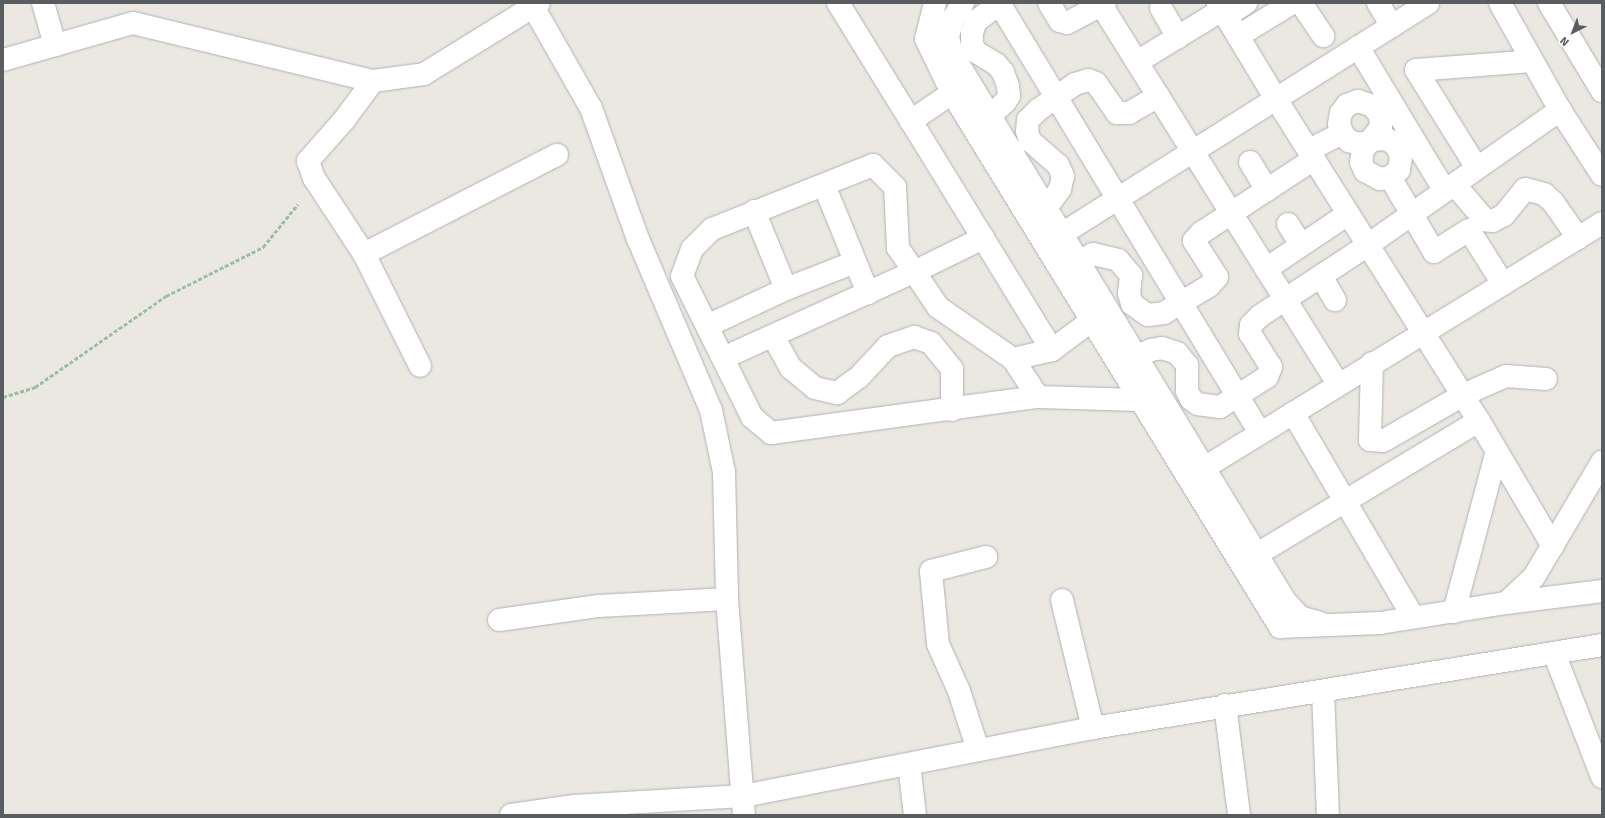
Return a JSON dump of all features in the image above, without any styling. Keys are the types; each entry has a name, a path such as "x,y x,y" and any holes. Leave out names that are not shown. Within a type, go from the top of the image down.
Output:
{"street":[{"path":"43,3 55,45"},
{"path":"838,3 1052,350"},
{"path":"935,3 926,39 952,93 1053,240 1091,321 1139,400 1195,473"},
{"path":"963,3 954,17 948,36 951,52 1043,204 1053,240 1078,262 1136,357 1195,473 1248,560 1280,627 1380,623 1506,603 1602,592"},
{"path":"990,116 1005,102 1009,96 1008,86 1003,72 996,64 976,52 972,45 972,33 976,21 1000,3 1260,433"},
{"path":"1048,3 1060,21 1067,23 1102,4 1338,384"},
{"path":"1137,62 1222,10 1246,3"},
{"path":"1238,36 1292,3"},
{"path":"1301,3 1323,36"},
{"path":"1378,3 1392,26"},
{"path":"1053,240 1428,3"},
{"path":"1500,3 1560,110 1602,176"},
{"path":"1549,3 1602,91"},
{"path":"3,60 133,23 373,81 424,74 534,4 591,108 638,239 711,410 724,472 727,599 743,806"},
{"path":"1161,8 1178,37"},
{"path":"1222,10 1276,100 1479,421 1496,454 1553,546"},
{"path":"1358,47 1450,187 1485,220 1493,221 1504,215 1525,189 1544,194 1553,202 1578,238"},
{"path":"1477,168 1416,70 1532,61"},
{"path":"1043,204 1052,200 1060,189 1063,176 1058,165 1030,141 1027,131 1028,120 1055,96 1088,80 1096,83 1117,113 1129,113 1159,96"},
{"path":"373,81 344,120 308,161 314,178 364,254 420,366"},
{"path":"911,121 952,93"},
{"path":"1370,141 1355,142 1342,133 1339,124 1341,113 1347,105 1358,101 1373,106 1380,116 1381,127 1363,150 1361,162 1365,171 1380,179 1390,177 1410,215 1434,252 1470,230 1503,284"},
{"path":"1136,357 1151,350 1162,348 1177,353 1187,365 1187,391 1198,404 1220,407 1267,377 1271,367 1250,334 1250,325 1260,316 1368,245 1560,110"},
{"path":"1078,262 1093,254 1118,260 1131,275 1129,293 1132,304 1148,315 1164,313 1182,304 1209,286 1217,277 1194,241 1201,233 1267,190 1342,133"},
{"path":"364,254 557,156"},
{"path":"1250,162 1267,190"},
{"path":"1038,397 1013,359 938,307 916,272 898,248 894,187 873,165 754,211 712,229 692,249 682,276 752,418 772,433 952,410 1038,397 1139,400"},
{"path":"824,185 868,293"},
{"path":"754,211 786,289"},
{"path":"1266,269 1348,214"},
{"path":"1195,473 1602,223"},
{"path":"1288,224 1301,245"},
{"path":"723,358 916,272 983,238"},
{"path":"707,326 786,289 855,262"},
{"path":"1321,276 1335,300"},
{"path":"1013,359 1052,350 1091,321"},
{"path":"773,336 791,368 815,388 837,393 859,377 888,346 914,338 931,343 952,369 952,410"},
{"path":"1372,364 1370,440 1383,441 1462,395 1506,376 1546,379"},
{"path":"1293,413 1413,617"},
{"path":"1248,560 1479,421"},
{"path":"1454,612 1496,454"},
{"path":"1506,603 1534,577 1602,462"},
{"path":"978,750 959,691 938,644 931,571 986,557"},
{"path":"499,620 599,606 727,599"},
{"path":"1062,600 1093,728"},
{"path":"511,815 574,806 743,806 909,764 1093,728 1226,705 1323,692 1602,645"},
{"path":"1554,652 1602,776"},
{"path":"1323,692 1328,815"},
{"path":"1226,705 1239,815"},
{"path":"909,764 915,815"}],"path":[{"path":"3,397 35,387 166,296 263,247 294,211 314,178"}]}
